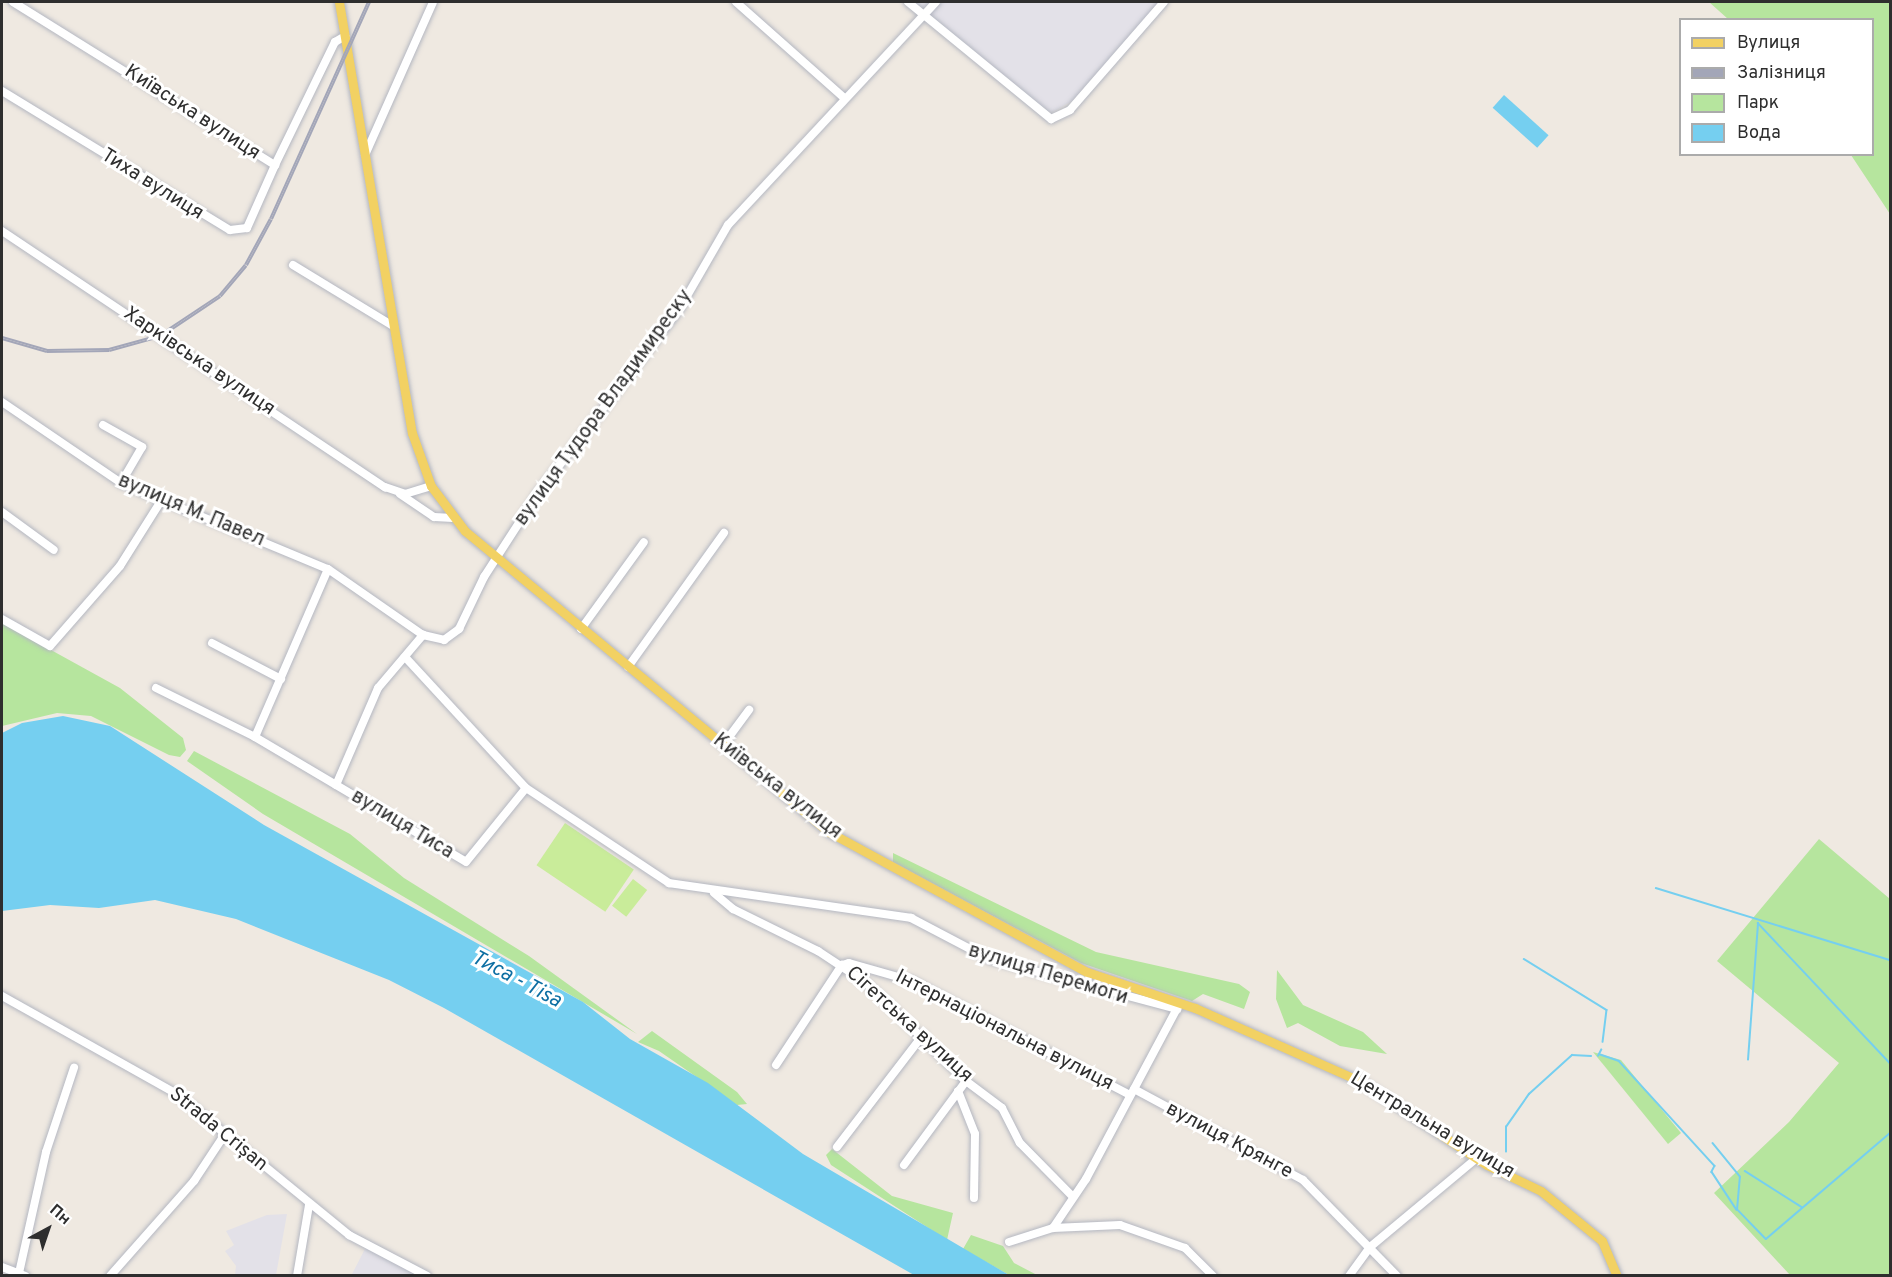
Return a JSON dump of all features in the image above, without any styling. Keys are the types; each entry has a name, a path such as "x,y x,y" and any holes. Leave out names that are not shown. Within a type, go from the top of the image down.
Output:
{"main road":[{"name":"Київська вулиця","path":"339,2 412,433 431,486 453,518 495,558 829,832 883,865 1087,972 1179,1006"},
{"name":"Центральна вулиця","path":"1179,1006 1360,1081 1477,1158 1541,1191 1587,1227 1609,1248 1617,1275"}],"street":[{"name":"Київська вулиця","path":"13,2 275,165 335,42 345,36"},
{"path":"365,155 433,2"},
{"path":"736,2 844,98"},
{"path":"908,2 1051,119 1070,110 1164,2"},
{"name":"вулиця Тудора Владимиреску","path":"423,635 444,640 459,629 495,558 565,454 680,308 728,225 922,13 936,2"},
{"name":"Тиха вулиця","path":"2,91 230,230 247,228 275,165"},
{"name":"Харківська вулиця","path":"2,231 434,517 453,518"},
{"path":"293,265 393,326"},
{"name":"вулиця М. Павел","path":"2,402 121,483 328,569 423,635"},
{"path":"103,425 142,447 121,483"},
{"path":"396,492 431,486"},
{"path":"2,619 50,646 120,566 161,501"},
{"path":"2,512 54,550"},
{"path":"628,667 724,533"},
{"path":"581,629 644,542"},
{"path":"255,736 328,569"},
{"path":"336,785 378,688 423,635"},
{"path":"212,643 281,679"},
{"path":"405,657 526,788 656,876 714,893"},
{"name":"вулиця Тиса","path":"156,688 255,736 466,862 526,788"},
{"path":"723,745 749,710"},
{"name":"вулиця Перемоги","path":"714,893 798,899 911,918 989,959 1179,1006"},
{"name":"Сігетська вулиця","path":"714,893 733,909 842,965 923,1035 966,1081 1002,1108 1020,1143 1072,1196"},
{"path":"776,1065 842,965"},
{"name":"Інтернаціональна вулиця","path":"842,965 912,981 1132,1092"},
{"name":"Strada Crișan","path":"2,996 175,1093 309,1206 358,1241 427,1275"},
{"name":"Інтернаціональна вулиця","path":"1053,1228 1179,1006"},
{"path":"837,1147 923,1035"},
{"path":"2,1267 22,1274 46,1152 74,1068"},
{"path":"904,1165 966,1081"},
{"path":"958,1091 978,1150 974,1198"},
{"name":"вулиця Крянге","path":"1132,1092 1303,1180 1397,1275"},
{"path":"110,1275 194,1181 225,1134"},
{"path":"1349,1275 1370,1247 1477,1158"},
{"path":"297,1275 309,1206"},
{"path":"1010,1242 1053,1228 1120,1225 1146,1232 1185,1248 1213,1275"}],"shaded area":[{"path":"914,2 1159,2 1072,101 1053,112 1041,110"},
{"path":"287,1214 276,1275 235,1275 236,1266 225,1251 234,1245 226,1231 267,1215"},
{"path":"366,1247 415,1271 413,1275 351,1276"}],"green space":[{"path":"1709,2 1890,2 1890,214 1852,156 1874,156 1874,18 1727,18"},
{"path":"2,623 120,688 183,738 186,750 180,757 169,755 91,716 57,713 2,726"},
{"path":"194,751 350,834 404,878 529,956 637,1034 263,814 187,761"},
{"path":"565,823 634,869 605,912 536,865"},
{"path":"1819,839 1890,899 1890,1275 1790,1275 1714,1193 1789,1122 1839,1063 1717,961"},
{"path":"893,853 1096,952 1239,984 1250,992 1244,1009 1203,994 1192,1001 1081,963 893,862"},
{"path":"633,879 647,890 626,917 612,906"},
{"path":"1277,970 1303,1005 1363,1032 1387,1054 1340,1046 1298,1023 1287,1028 1276,999"},
{"path":"652,1031 737,1092 747,1104 737,1105 659,1051 638,1042"},
{"path":"1593,1052 1621,1060 1681,1133 1668,1144"},
{"path":"832,1149 892,1196 953,1213 947,1240 831,1165 826,1155"},
{"path":"971,1235 1003,1246 1014,1263 1037,1275 1009,1275 963,1249"}],"water":[{"path":"1504,95 1549,135 1537,148 1493,108"},
{"name":"Тиса - Tisa","path":"63,716 110,726 264,825 583,1002 630,1039 708,1083 803,1154 1009,1275 914,1275 444,1008 389,980 236,919 155,900 99,908 50,905 2,911 2,733 22,723"}],"waterway":[{"path":"1656,888 1890,960"},
{"path":"1748,1060 1758,923 1890,1063"},
{"path":"1524,959 1607,1010 1603,1042"},
{"path":"1598,1056 1601,1050"},
{"path":"1599,1054 1619,1061 1715,1166 1712,1172 1737,1210 1740,1177 1713,1144"},
{"path":"1506,1152 1506,1127 1529,1094 1572,1055 1591,1056"},
{"path":"1738,1210 1766,1239 1890,1133"},
{"path":"1745,1171 1802,1207"}],"railway":[{"path":"2,338 47,351 109,350 160,336 220,296 246,265 271,219 369,2"}]}
